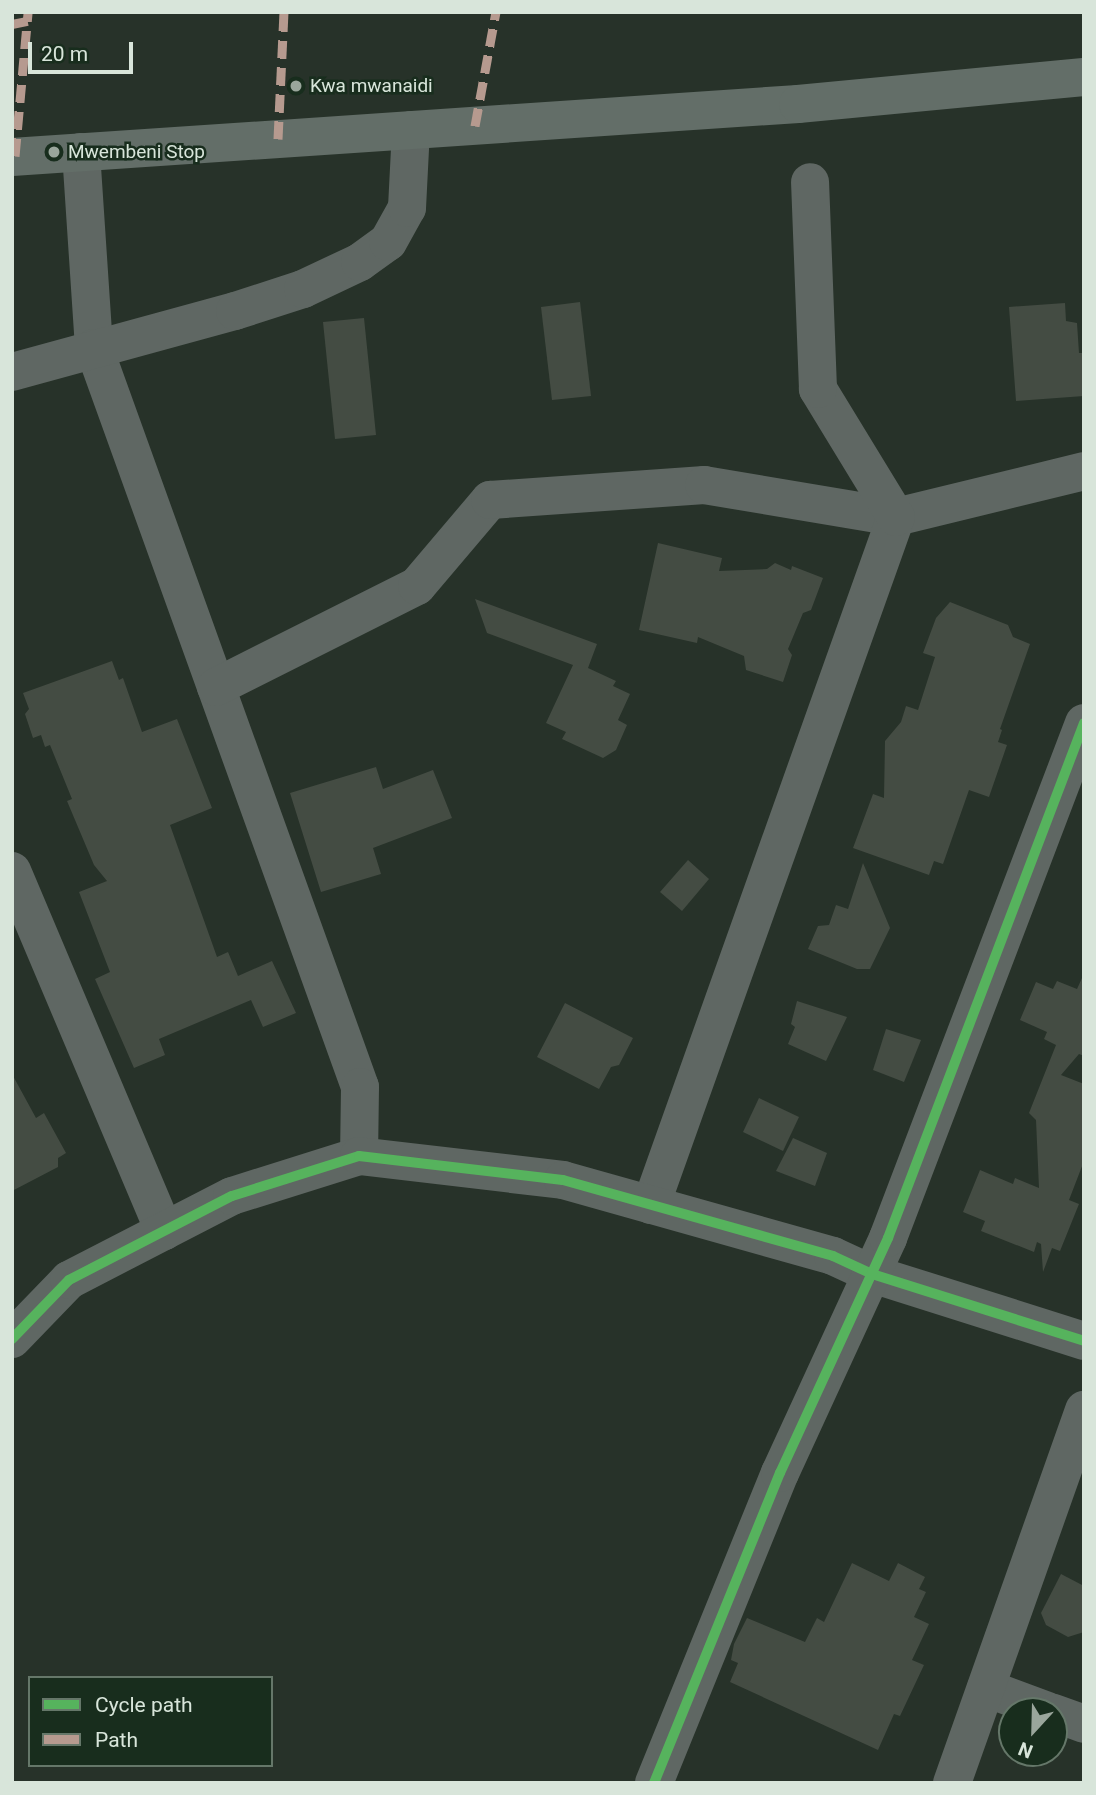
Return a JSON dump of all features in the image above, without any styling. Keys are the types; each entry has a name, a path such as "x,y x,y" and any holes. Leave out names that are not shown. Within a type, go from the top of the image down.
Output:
{"highway":[{"path":"12,156 798,104 1084,77"}],"street":[{"path":"12,372 235,311 303,289 360,262 388,242 407,208 411,130"},
{"path":"81,152 94,348 360,1087 359,1156"},
{"path":"810,182 818,389 896,517"},
{"path":"216,687 417,586 489,500 704,485 896,517 1084,471"},
{"path":"651,1205 896,517"},
{"path":"654,1783 780,1473 888,1238 1084,723"},
{"path":"12,871 164,1231"},
{"path":"12,1339 69,1280 232,1196 359,1156 563,1180 833,1256 872,1274 1084,1341"},
{"path":"952,1783 1084,1410"},
{"path":"986,1688 1010,1697"}],"building":[{"path":"580,302 591,396 552,400 541,307"},
{"path":"1065,303 1066,321 1077,323 1079,353 1084,353 1084,396 1016,401 1009,307"},
{"path":"364,318 376,435 335,439 323,322"},
{"path":"658,543 722,558 719,571 767,569 775,563 791,570 792,566 823,578 811,610 803,613 788,649 792,655 783,682 746,670 744,656 698,637 697,643 639,630"},
{"path":"475,599 597,644 588,668 616,681 613,686 630,694 618,720 627,725 616,750 603,758 562,739 566,732 546,723 573,665 487,633"},
{"path":"950,602 1008,625 1013,637 1030,644 1000,729 1002,730 998,742 1007,745 989,797 969,790 943,864 934,861 929,875 853,848 873,794 884,798 885,741 901,722 906,706 918,710 935,657 923,653 936,618"},
{"path":"112,661 119,680 123,678 142,732 177,719 212,808 170,825 217,957 228,952 238,976 272,961 296,1013 263,1027 251,1000 159,1039 165,1055 134,1068 95,979 110,972 79,892 107,881 94,865 67,801 72,799 50,745 45,747 41,735 33,738 25,714 29,709 23,693"},
{"path":"376,767 383,789 433,770 452,818 373,848 381,874 321,892 290,793"},
{"path":"688,860 709,879 682,911 660,892"},
{"path":"863,863 890,928 870,969 857,969 808,949 818,926 829,925 836,905 848,909"},
{"path":"1082,978 1084,1056 1079,1054 1061,1075 1084,1084 1084,1161 1069,1200 1079,1204 1060,1251 1052,1248 1043,1272 1041,1244 1037,1242 1034,1252 981,1231 985,1221 963,1212 980,1170 1013,1184 1015,1178 1039,1188 1036,1120 1029,1113 1056,1045 1044,1039 1047,1032 1020,1020 1036,982 1053,989 1057,981 1077,989"},
{"path":"797,1001 847,1017 826,1061 788,1044 795,1027 791,1024"},
{"path":"565,1003 633,1038 619,1065 611,1067 599,1089 537,1057"},
{"path":"886,1029 921,1040 904,1082 873,1070"},
{"path":"12,1074 36,1118 44,1113 66,1153 58,1158 58,1167 12,1191"},
{"path":"759,1098 799,1117 783,1151 743,1132"},
{"path":"793,1138 827,1153 815,1186 776,1171"},
{"path":"852,1563 889,1581 898,1563 925,1577 919,1589 926,1592 914,1617 929,1624 912,1660 924,1665 900,1716 894,1714 878,1750 730,1682 738,1663 731,1660 734,1644 747,1618 805,1642 817,1618 824,1622"},
{"path":"1061,1574 1084,1586 1084,1632 1068,1637 1046,1625 1041,1613"}],"marked path":[{"path":"15,156 28,12"},
{"path":"278,139 284,12"},
{"path":"475,126 496,12"},
{"path":"12,24 28,21"}],"cycle path":[{"path":"654,1783 780,1473 888,1238 1084,723"},
{"path":"12,1339 69,1280 232,1196 359,1156 563,1180 833,1256 872,1274 1084,1341"}],"place":[{"name":"Kwa mwanaidi","path":"296,86"},
{"name":"Mwembeni Stop","path":"54,152"}]}
